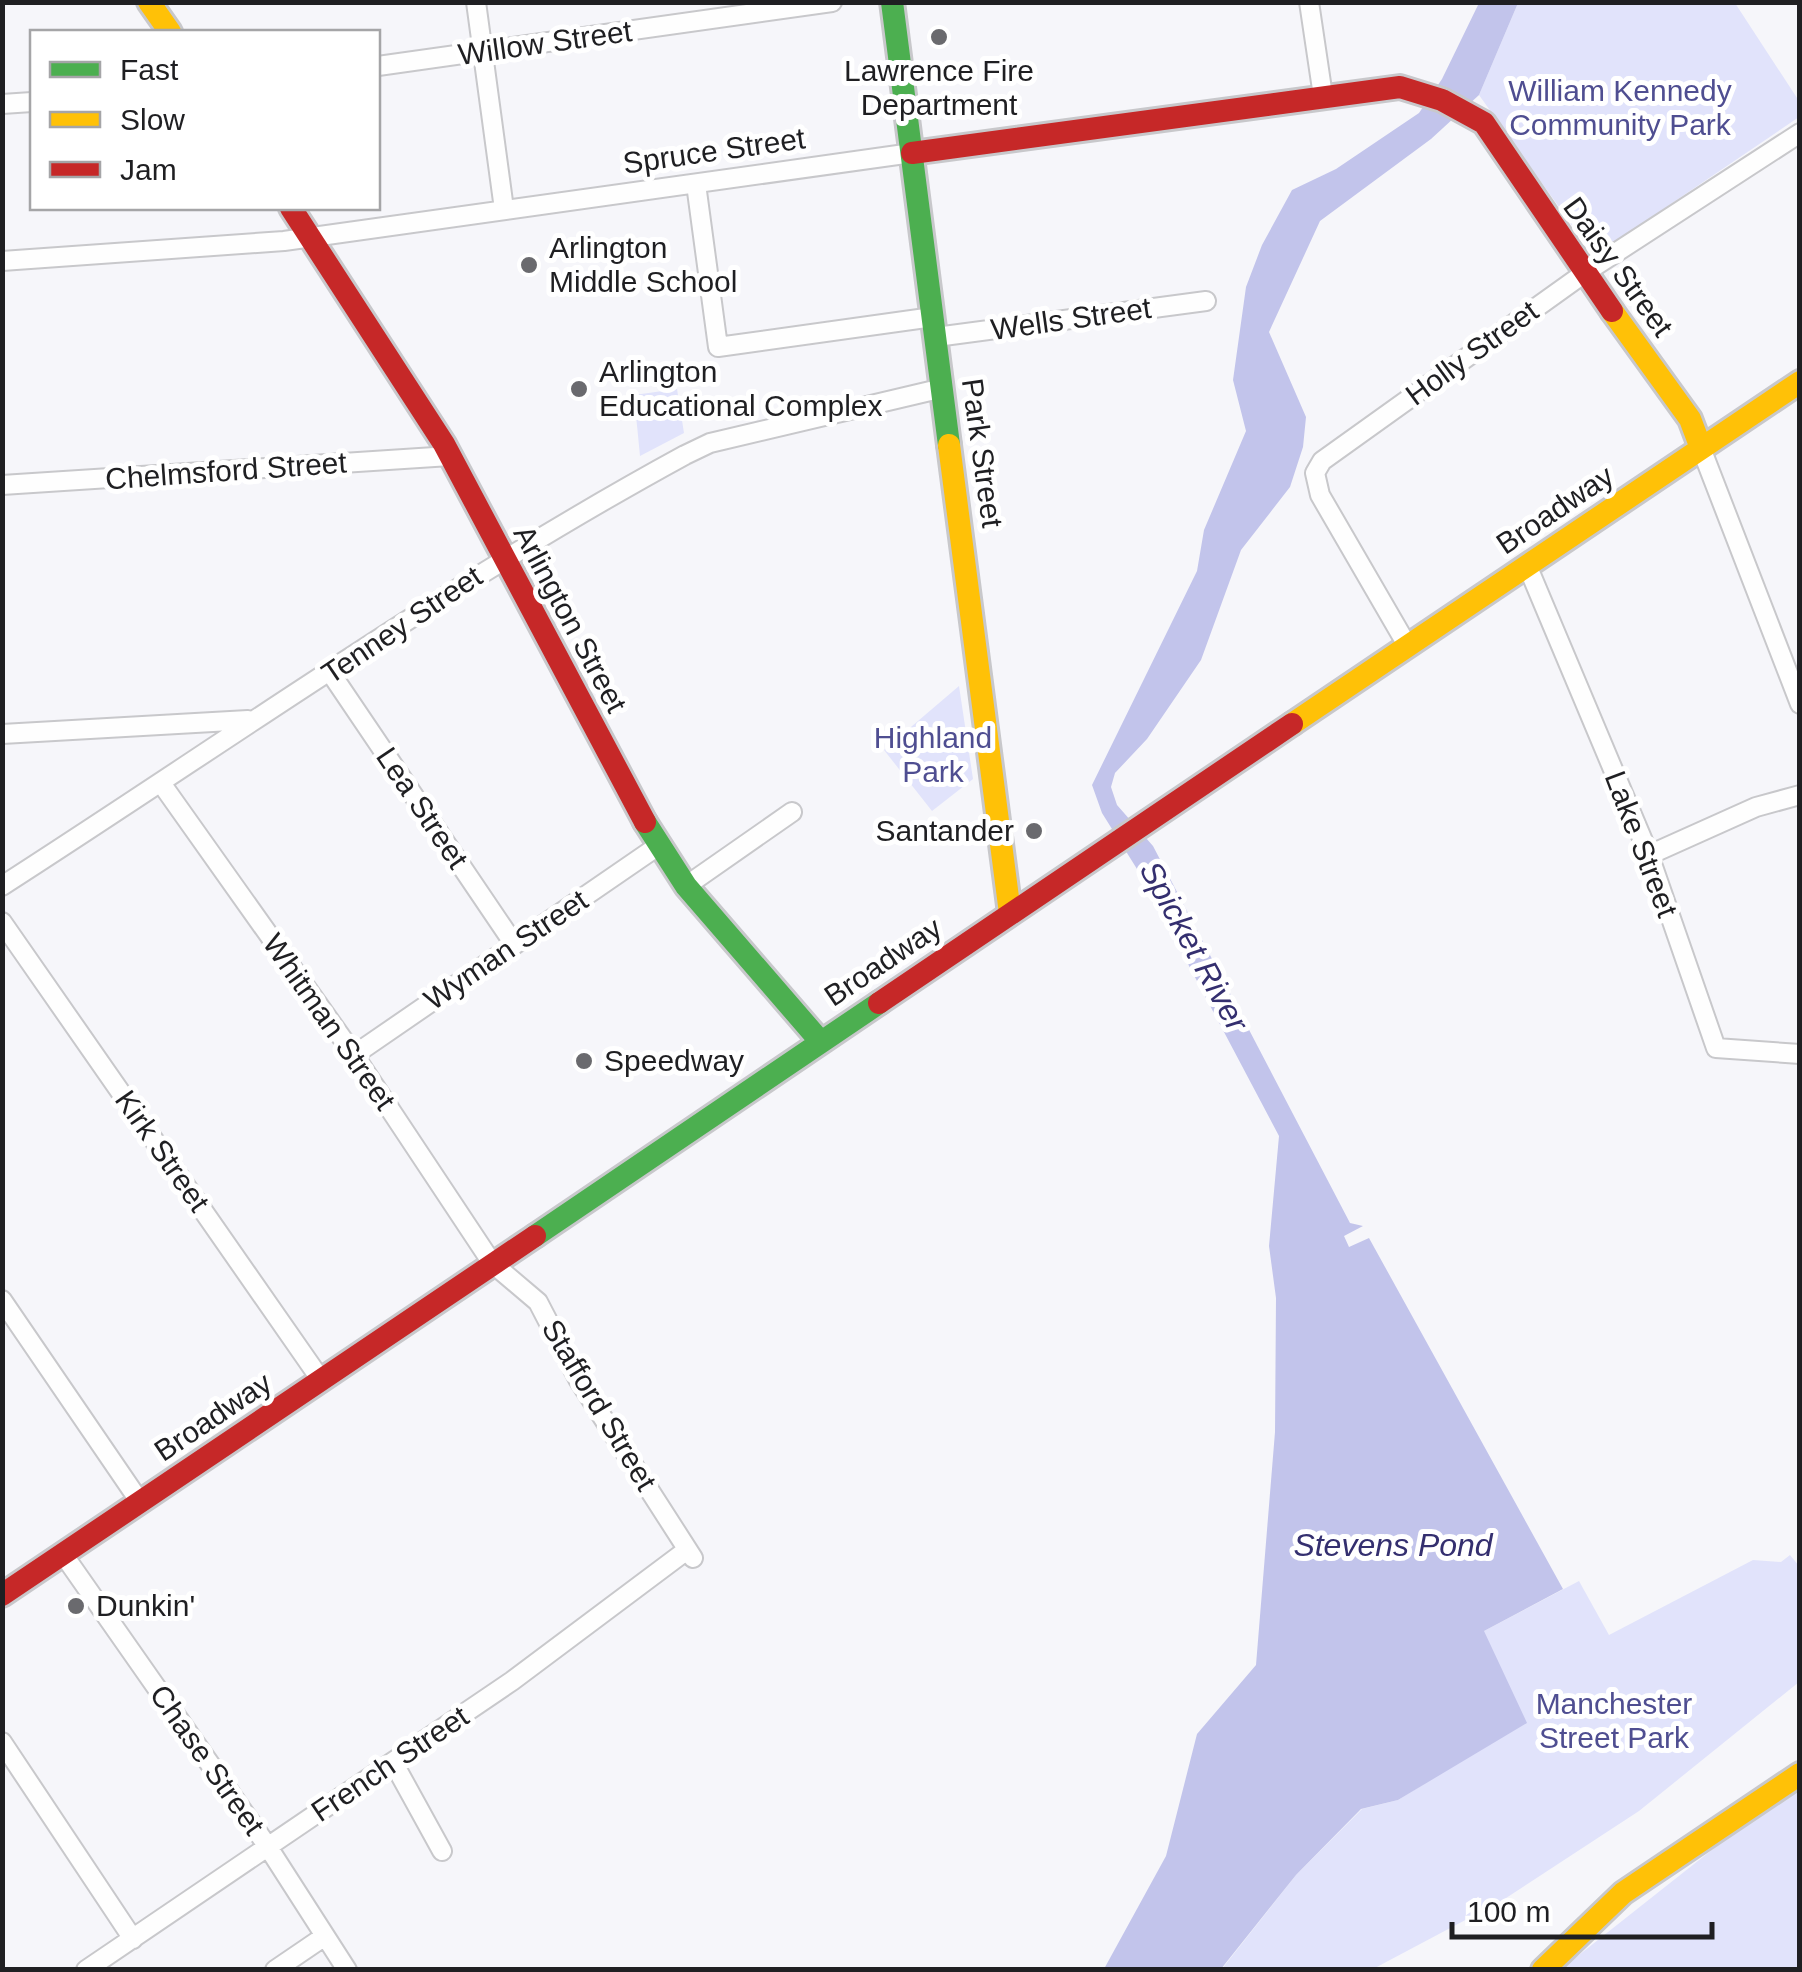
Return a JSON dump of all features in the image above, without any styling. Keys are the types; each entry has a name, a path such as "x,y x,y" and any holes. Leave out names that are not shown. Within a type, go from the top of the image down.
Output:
{"main road":[{"path":"149,2 169,30"},
{"name":"Park Street","path":"892,2 1010,912"},
{"name":"Spruce Street","path":"912,153 1400,87 1442,100 1484,123"},
{"name":"Daisy Street","path":"1484,123 1690,419 1702,448"},
{"name":"Arlington Street","path":"291,210 450,456 658,846 686,886 820,1041"},
{"name":"Broadway","path":"2,1595 1800,382"},
{"path":"1543,1970 1623,1893 1800,1774"}],"street":[{"path":"476,2 504,209"},
{"name":"Willow Street","path":"380,66 832,2"},
{"path":"1309,2 1323,96"},
{"path":"2,104 30,102"},
{"name":"Holly Street","path":"1407,646 1320,495 1315,473 1322,461 1586,272 1800,134"},
{"name":"Spruce Street","path":"2,261 310,238 912,153"},
{"name":"Wells Street","path":"696,184 718,347 1206,301"},
{"name":"Tenney Street","path":"2,886 161,783 248,720 330,672 504,557 710,443 943,388"},
{"path":"1702,448 1800,704"},
{"name":"Chelmsford Street","path":"2,486 450,456"},
{"name":"Lake Street","path":"1527,565 1649,855 1716,1048 1800,1054"},
{"name":"Lea Street","path":"330,672 514,944"},
{"path":"2,734 248,720"},
{"name":"Whitman Street","path":"161,783 354,1055 492,1263"},
{"path":"1649,855 1756,807 1800,795"},
{"path":"686,886 792,812"},
{"name":"Wyman Street","path":"354,1055 658,846"},
{"name":"Kirk Street","path":"2,922 321,1380"},
{"name":"Stafford Street","path":"492,1263 538,1302 578,1379 690,1554"},
{"path":"2,1300 140,1502"},
{"name":"Chase Street","path":"63,1554 268,1847 347,1970"},
{"name":"French Street","path":"86,1970 512,1681 690,1554"},
{"path":"2,1742 133,1938"},
{"path":"394,1762 442,1852"},
{"path":"274,1970 325,1936"}],"green space":[{"name":"William Kennedy Community Park","path":"1518,3 1735,3 1799,101 1799,117 1594,256 1479,95"},
{"path":"677,389 684,433 640,456 634,395"},
{"name":"Highland Park","path":"959,686 973,779 932,811 884,750"},
{"name":"Manchester Street Park","path":"1790,1555 1799,1566 1799,1682 1639,1811 1503,1900 1373,1969 1221,1970 1296,1875 1362,1809 1398,1800 1424,1784 1484,1631 1579,1581 1609,1635 1753,1560 1781,1562"},
{"path":"1799,1781 1799,1969 1560,1970"}],"water":[{"name":"Stevens Pond","path":"1479,3 1518,3 1479,95 1431,139 1320,221 1269,332 1306,417 1303,447 1290,487 1241,550 1201,660 1147,739 1115,773 1111,787 1117,805 1153,846 1350,1223 1363,1226 1344,1236 1349,1247 1369,1238 1563,1589 1484,1631 1527,1723 1398,1800 1361,1809 1296,1875 1221,1969 1104,1969 1166,1856 1197,1734 1256,1665 1275,1432 1276,1298 1269,1246 1279,1136 1142,877 1102,813 1092,785 1197,571 1204,530 1246,431 1233,380 1246,287 1262,245 1292,190 1336,169 1419,113 1442,79"}],"traffic: fast":[{"path":"892,2 949,445"},
{"path":"645,822 686,886 820,1041"},
{"path":"535,1236 879,1003"}],"traffic: slow":[{"path":"149,2 169,30"},
{"path":"1612,311 1690,419 1701,448"},
{"path":"1292,724 1800,382"},
{"path":"949,445 1010,913"},
{"path":"1543,1970 1623,1893 1800,1774"}],"traffic: jam":[{"path":"912,153 1400,87 1442,100 1484,123 1612,311"},
{"path":"292,210 444,444 645,822"},
{"path":"879,1003 1292,724"},
{"path":"2,1595 535,1236"}],"place":[{"name":"Lawrence Fire Department","path":"939,37"},
{"name":"Arlington Middle School","path":"529,265"},
{"name":"Arlington Educational Complex","path":"579,389"},
{"name":"Santander","path":"1034,831"},
{"name":"Speedway","path":"584,1061"},
{"name":"Dunkin'","path":"76,1606"}],"water label":[{"name":"Spicket River","path":"1194,946"}]}
